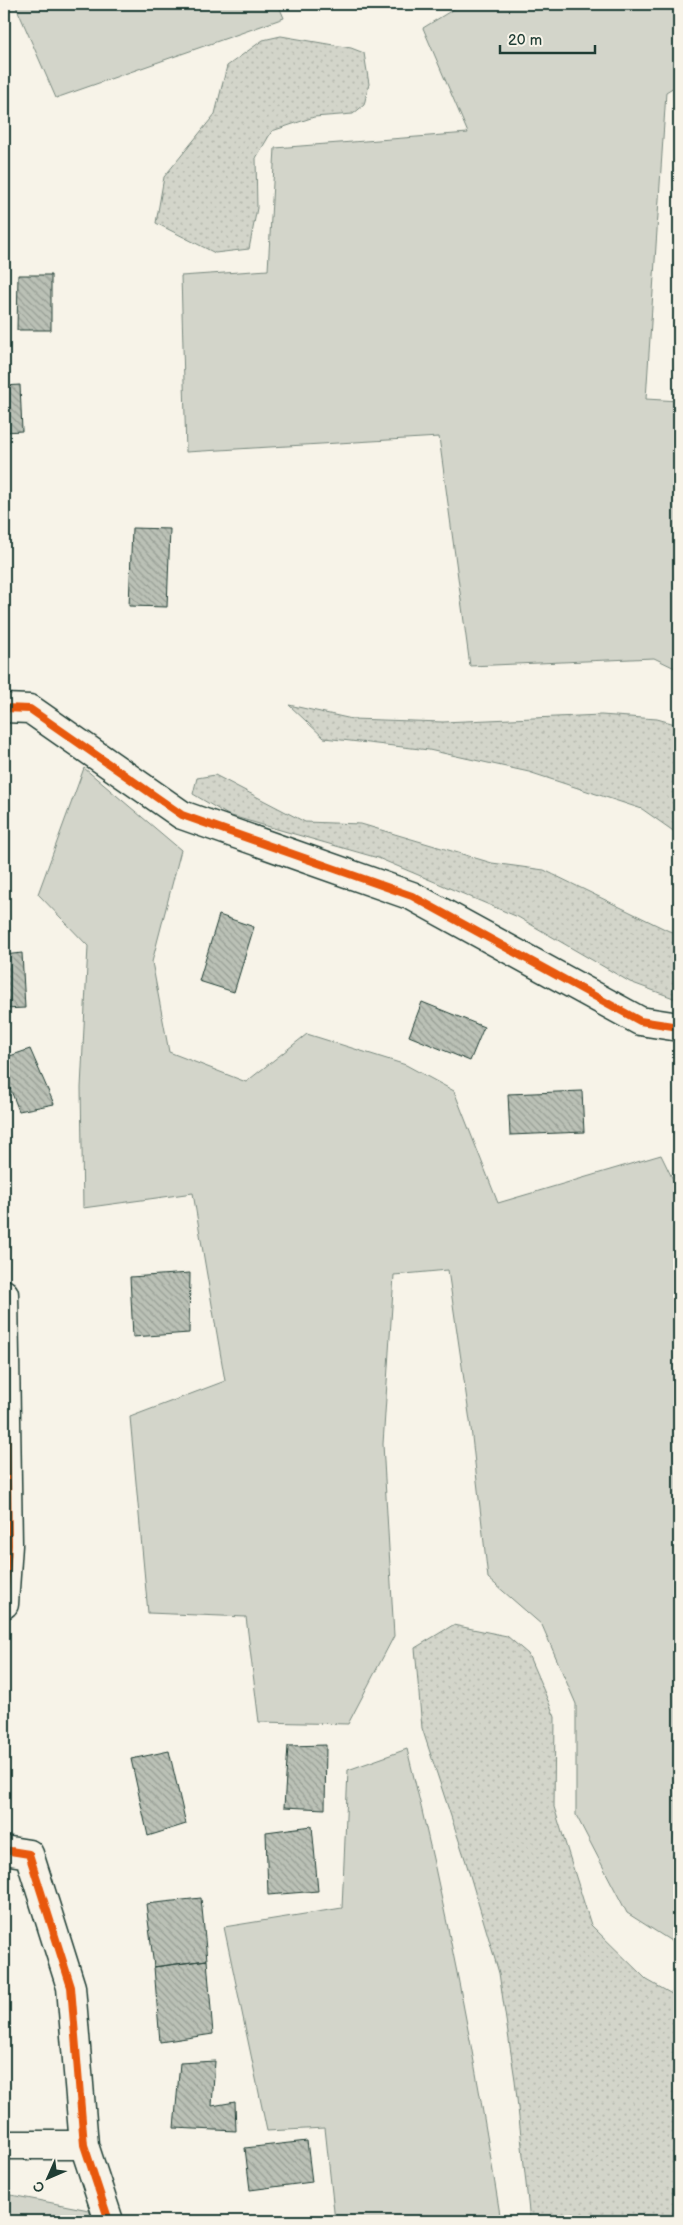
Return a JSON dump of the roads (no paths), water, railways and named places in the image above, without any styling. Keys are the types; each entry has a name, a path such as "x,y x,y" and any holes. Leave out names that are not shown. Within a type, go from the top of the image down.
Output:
{"street":[{"path":"4,708 30,709 182,815 412,896 640,1021 679,1027"},
{"path":"4,1294 8,1545 4,1604"},
{"path":"4,1850 29,1854 71,1988 84,2145 109,2221"},
{"path":"4,2145 84,2145"}]}
